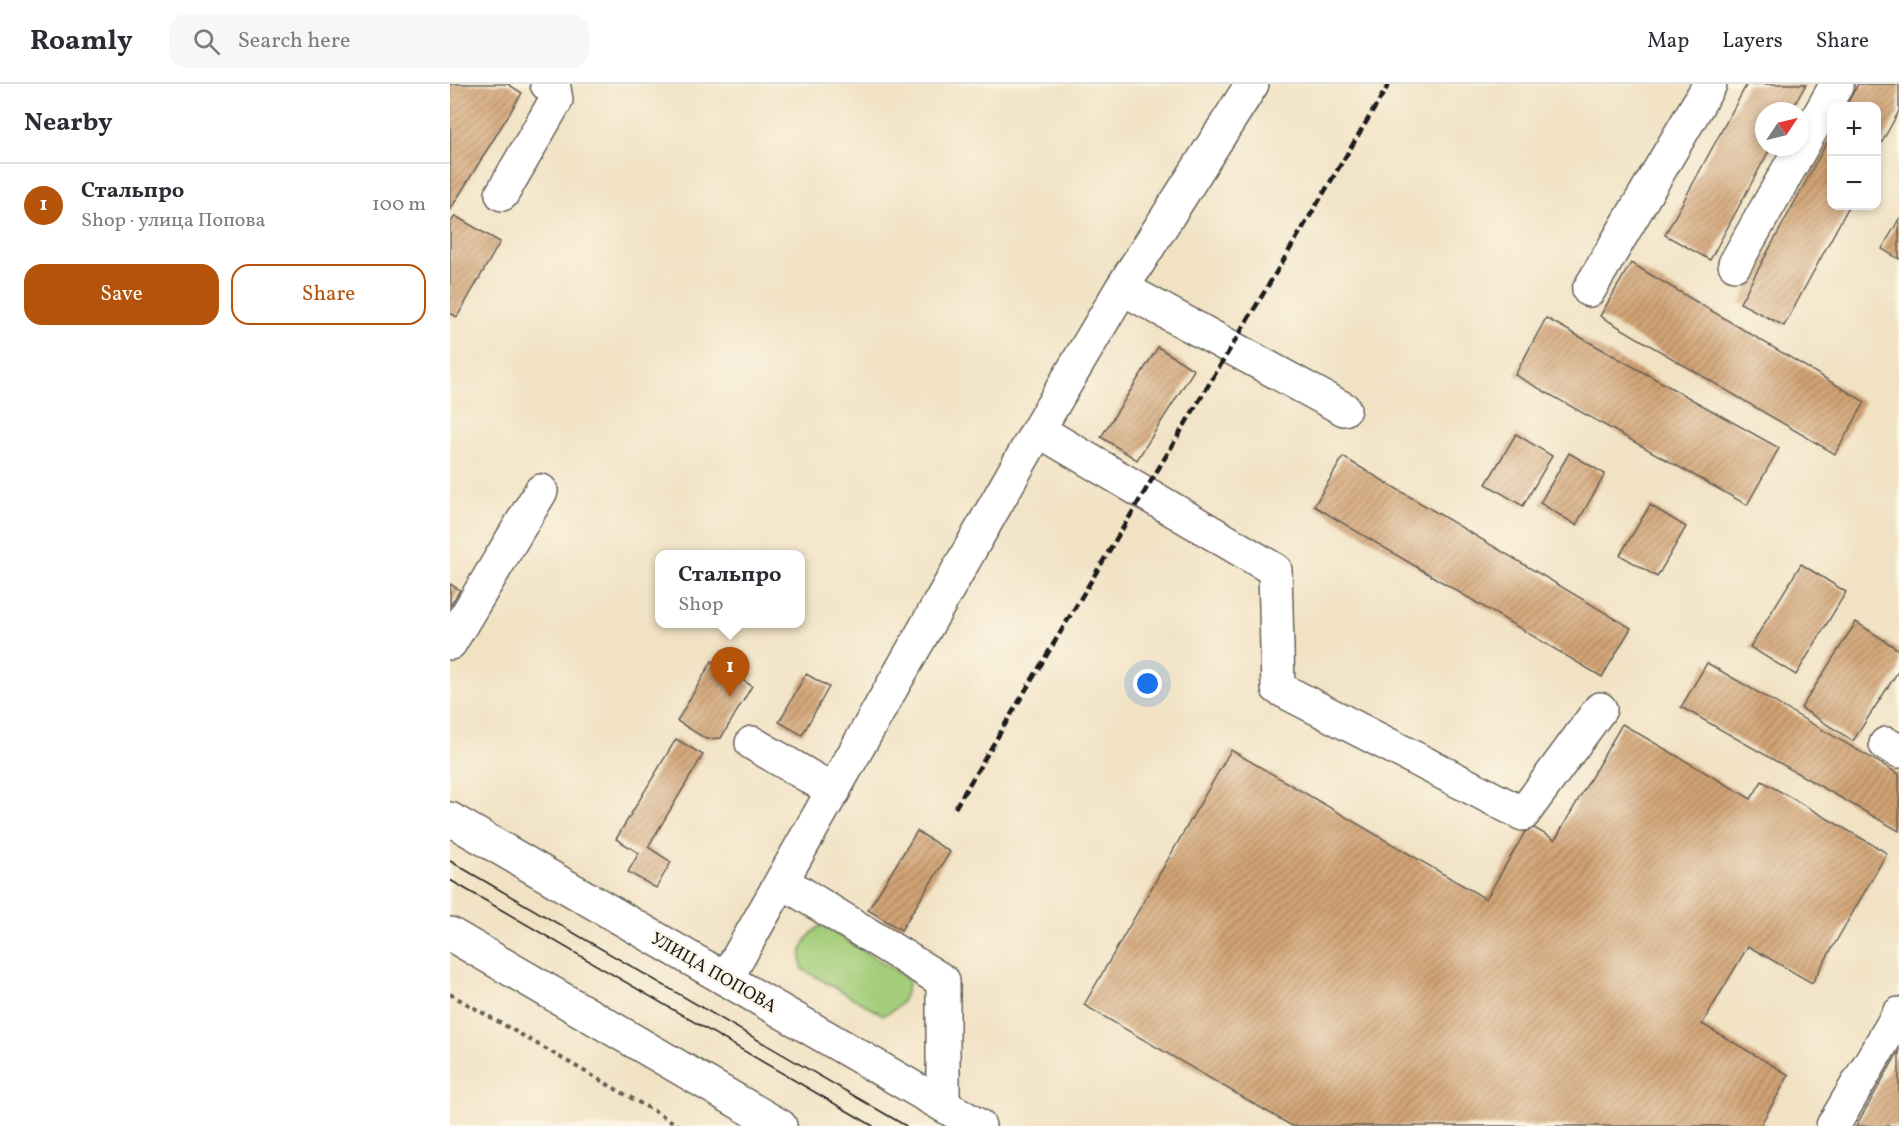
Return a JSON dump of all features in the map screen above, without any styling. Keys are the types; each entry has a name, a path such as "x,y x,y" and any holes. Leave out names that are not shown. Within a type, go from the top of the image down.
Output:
{"main road":[{"path":"502,194 556,100 554,88 547,84"},
{"path":"726,979 1038,430 1122,288 1252,84"},
{"path":"1589,290 1710,84"},
{"path":"1735,264 1837,84"},
{"path":"1122,288 1344,409"},
{"path":"1038,430 1275,570 1278,688 1523,814 1600,709"},
{"path":"450,643 541,491"},
{"path":"752,743 834,791"},
{"name":"УЛИЦА ПОПОВА","path":"450,819 979,1126"},
{"path":"783,882 943,981 943,1105"},
{"path":"450,934 780,1126"},
{"path":"1833,1126 1899,1014"}],"path":[{"path":"450,994 680,1126"}],"green space":[{"path":"822,925 909,979 899,1006 883,1015 802,969 801,956 804,944"}],"building":[{"path":"450,84 508,84 522,93 450,210"},
{"path":"1747,84 1806,84 1796,102 1755,102 1755,156 1766,156 1710,260 1665,235"},
{"path":"1858,84 1899,84 1899,111 1881,144 1881,102 1848,102"},
{"path":"1827,142 1827,210 1847,210 1784,326 1740,303"},
{"path":"455,216 500,242 457,317 450,313 450,224"},
{"path":"1899,219 1899,259 1882,249"},
{"path":"1631,263 1865,402 1835,454 1600,316"},
{"path":"1546,318 1779,448 1747,505 1515,375"},
{"path":"1158,347 1194,370 1137,460 1101,437"},
{"path":"1516,434 1552,456 1523,506 1486,484"},
{"path":"1569,453 1605,474 1576,525 1540,503"},
{"path":"1343,457 1631,628 1602,677 1314,506"},
{"path":"1650,505 1686,527 1657,577 1620,555"},
{"path":"1801,564 1846,592 1796,675 1750,647"},
{"path":"450,584 460,590 450,606"},
{"path":"1856,622 1899,650 1899,670 1853,741 1801,708"},
{"path":"712,661 752,686 721,738 706,739 677,721"},
{"path":"1707,663 1899,774 1899,831 1681,707"},
{"path":"806,674 829,687 802,735 779,722"},
{"path":"1622,724 1751,799 1762,781 1887,853 1812,983 1748,946 1702,1024 1789,1075 1760,1126 1292,1126 1084,1005 1231,750 1486,899 1529,825 1555,840"},
{"path":"676,739 703,755 648,847 671,862 656,888 628,872 639,853 616,839"},
{"path":"917,831 950,852 901,930 868,910"},
{"path":"1899,1051 1899,1126 1856,1126"}],"tram line":[{"path":"450,861 906,1126"},
{"path":"450,880 873,1126"}],"railway":[{"path":"955,808 1389,84"}],"place":[{"name":"Стальпро","path":"730,697"}]}
